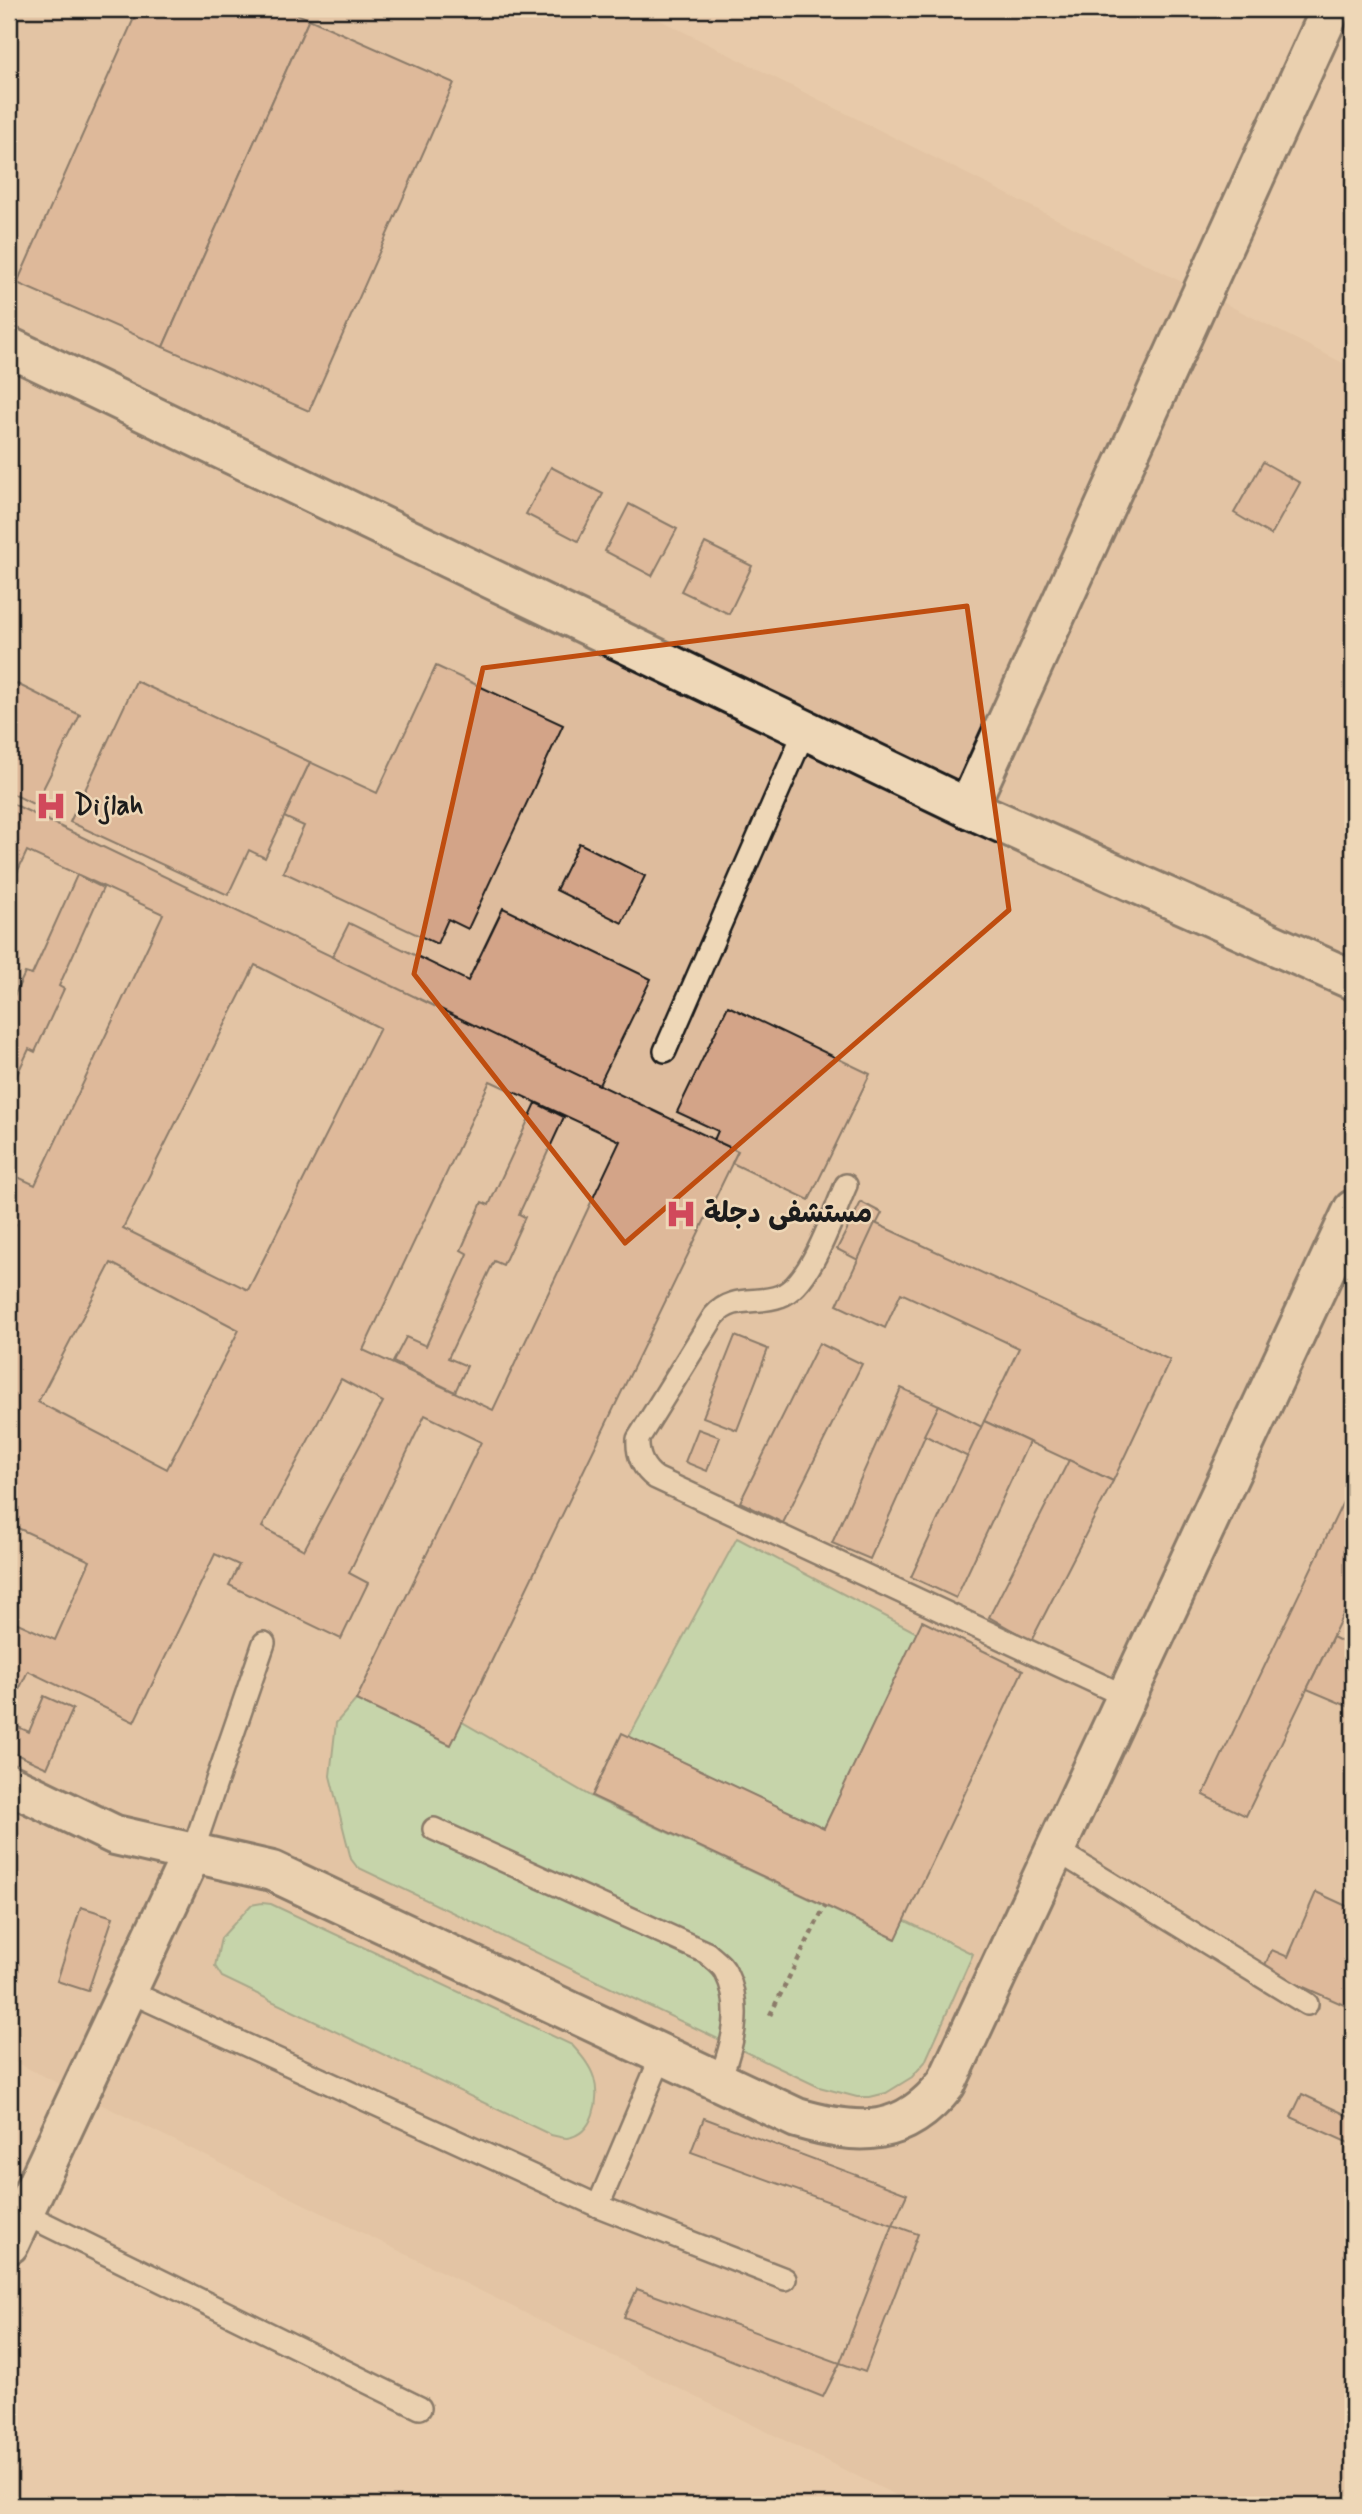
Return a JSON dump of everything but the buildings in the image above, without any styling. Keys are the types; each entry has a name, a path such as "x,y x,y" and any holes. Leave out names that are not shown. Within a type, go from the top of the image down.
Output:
{"street":[{"path":"968,808 1331,9"},
{"path":"9,347 968,808 1353,980"},
{"path":"9,1784 115,1835 272,1871 797,2118 825,2126 869,2130 898,2123 924,2109 946,2084 1353,1210"},
{"path":"16,2229 192,1853"}],"lane":[{"path":"665,1051 805,730"},
{"path":"846,1185 808,1269 796,1286 777,1297 732,1303 723,1307 715,1316 638,1439 638,1452 645,1468 656,1478 1127,1697"},
{"path":"192,1853 264,1643"},
{"path":"434,1829 707,1953 726,1971 735,2002 736,2025 719,2082"},
{"path":"1056,1850 1307,2004"},
{"path":"128,1991 598,2206 785,2279"},
{"path":"598,2206 662,2056"},
{"path":"16,2229 420,2408"}],"path":[{"path":"769,2017 825,1906"}],"highlighted area":[{"path":"967,606 1009,910 625,1243 414,974 483,668"}],"shaded area":[{"name":"مستشفى دجلة","path":"9,9 638,9 1353,368 1353,2482 1342,2505 916,2505 9,2059"}],"green space":[{"path":"737,1538 917,1633 824,1828 629,1737"},
{"path":"356,1700 450,1745 462,1722 592,1797 895,1939 904,1920 973,1954 925,2062 912,2077 886,2093 870,2097 857,2097 819,2087 357,1867 351,1859 330,1776 336,1723"},
{"path":"271,1904 572,2045 588,2064 596,2086 595,2105 589,2123 576,2135 567,2138 551,2135 222,1977 215,1966 221,1938 251,1905"}],"place":[{"name":"Dijlah","path":"51,806"},
{"name":"مستشفى دجلة","path":"681,1214"}]}
